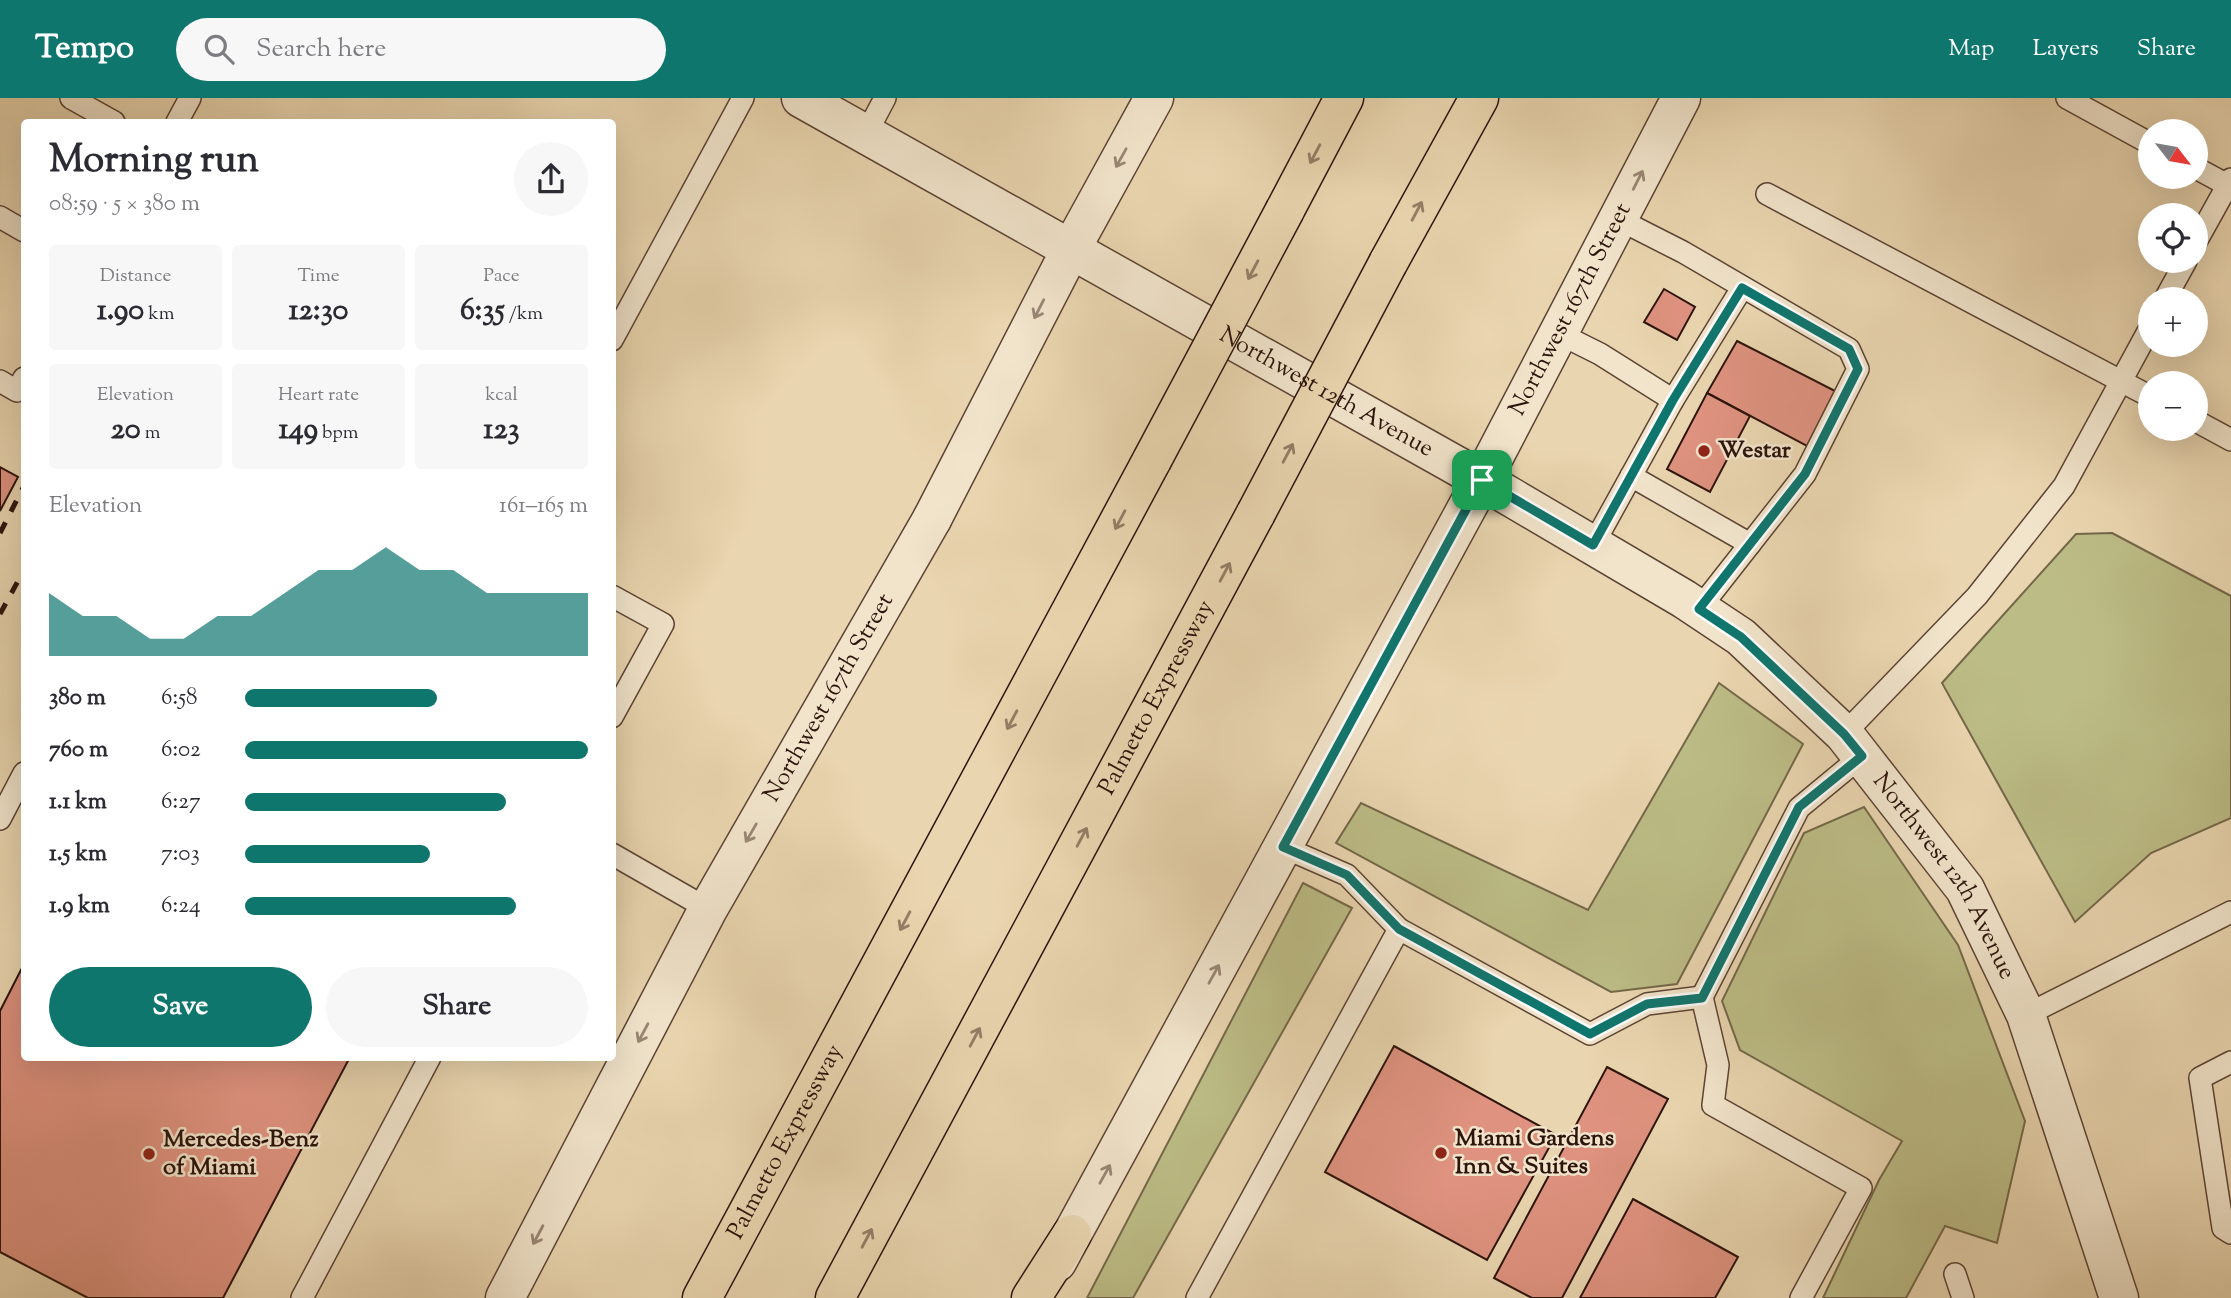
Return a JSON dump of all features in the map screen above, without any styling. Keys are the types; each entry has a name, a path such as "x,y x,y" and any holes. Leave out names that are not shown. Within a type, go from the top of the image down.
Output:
{"highway":[{"name":"Palmetto Expressway","path":"702,1298 1345,98"},
{"name":"Palmetto Expressway","path":"835,1298 1479,98"},
{"path":"1031,1298 1072,1234"}],"street":[{"name":"Northwest 12th Avenue","path":"801,98 1482,480 1699,609 1741,637 1853,745 1965,889 2026,1015 2119,1298"},
{"name":"Northwest 167th Street","path":"505,1298 708,909 932,519 1071,248 1154,98"},
{"name":"Northwest 167th Street","path":"1038,1298 1482,480 1681,98"}],"lane":[{"path":"71,98 109,119"},
{"path":"179,119 190,98"},
{"path":"616,333 743,98"},
{"path":"866,134 885,98"},
{"path":"2067,98 2138,137"},
{"path":"2208,174 2230,184 2208,222"},
{"path":"1767,194 2138,390"},
{"path":"0,217 21,229"},
{"path":"1618,219 1683,252 1849,349 1858,369 1805,474 1699,609"},
{"path":"1593,545 1673,400 1742,288"},
{"path":"1558,333 1600,354 1673,400"},
{"path":"1801,1298 1861,1188 1713,1105 1718,1065 1702,998 1799,807 1977,596 2064,486 2138,349"},
{"path":"0,381 17,390 21,383"},
{"path":"2208,428 2231,440"},
{"path":"1631,476 1750,544"},
{"path":"616,598 663,624 616,710"},
{"path":"0,819 21,779"},
{"path":"1283,847 1347,875 1399,929 1590,1034 1647,1004 1702,998"},
{"path":"616,856 708,909"},
{"path":"2026,1015 2231,912"},
{"path":"1197,1298 1399,929"},
{"path":"302,1298 428,1061"},
{"path":"2231,1062 2200,1078 2223,1228 2231,1233"},
{"path":"1955,1274 1963,1298"}],"green space":[{"path":"2112,533 2231,596 2231,818 2151,853 2075,922 1942,683 2076,534"},
{"path":"1719,683 1803,744 1677,984 1611,992 1336,843 1361,803 1588,910"},
{"path":"1864,807 1958,945 2025,1121 1997,1243 1945,1226 1906,1298 1823,1298 1879,1180 1902,1141 1740,1050 1722,1001 1804,833"},
{"path":"1303,883 1352,908 1133,1298 1087,1298"}],"building":[{"path":"1664,289 1695,307 1677,340 1644,322"},
{"path":"1737,341 1835,391 1807,446 1707,393"},
{"path":"1707,393 1750,416 1710,492 1667,469"},
{"path":"0,467 18,477 0,511"},
{"name":"Mercedes-Benz of Miami","path":"21,970 21,1061 348,1061 223,1298 88,1298 0,1252 0,1011"},
{"name":"Miami Gardens Inn & Suites","path":"1394,1046 1556,1135 1487,1260 1325,1172"},
{"name":"Miami Gardens Inn & Suites","path":"1607,1067 1668,1099 1562,1298 1532,1298 1494,1278"},
{"name":"Miami Gardens Inn & Suites","path":"1633,1199 1738,1257 1715,1298 1580,1298"}],"railway":[{"path":"0,533 21,492"},
{"path":"0,614 21,576"}],"place":[{"name":"Westar","path":"1704,451"},
{"name":"Miami Gardens Inn & Suites","path":"1441,1153"},
{"name":"Mercedes-Benz of Miami","path":"149,1154"}],"route":[{"path":"1742,288 1849,349 1858,369 1805,474 1699,609 1741,637 1844,734 1862,756 1799,807 1702,998 1647,1004 1590,1034 1399,929 1347,875 1283,847 1482,480 1593,545 1673,400 1742,288"}]}
